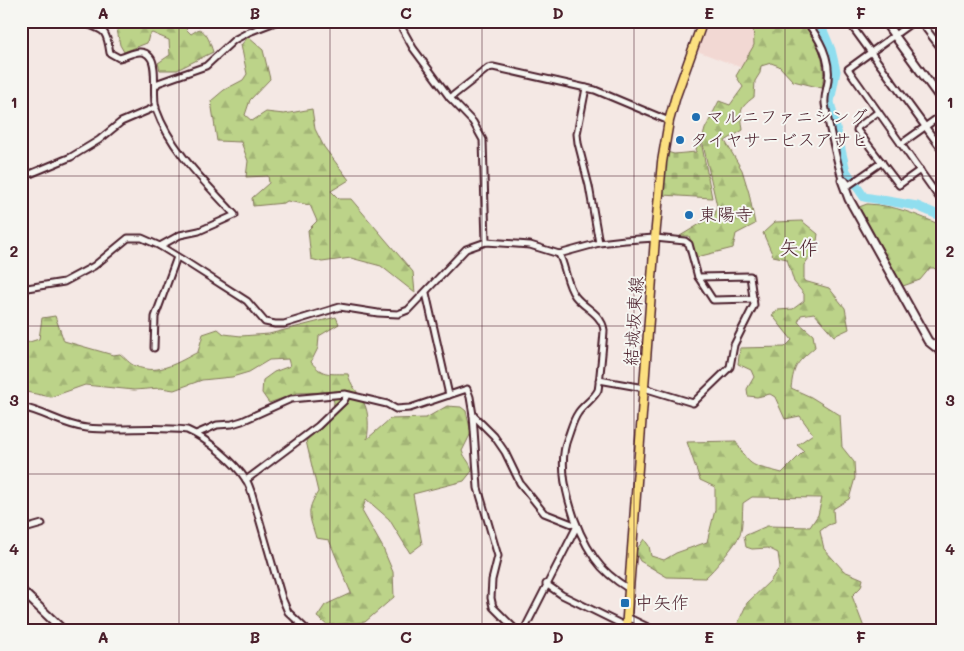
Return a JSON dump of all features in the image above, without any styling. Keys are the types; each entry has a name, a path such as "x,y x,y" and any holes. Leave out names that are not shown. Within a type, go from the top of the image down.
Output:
{"main road":[{"name":"結城坂東線","path":"626,629 662,162 669,121 683,72 703,21"}],"street":[{"path":"79,21 108,35 110,53 119,58 141,51 149,55 152,60 155,87 153,98 165,130 174,145 235,216 200,231 180,235 160,246"},
{"path":"155,87 158,83 206,66 234,40 278,21"},
{"path":"398,21 413,48 450,98 473,122 483,140 486,242"},
{"path":"806,21 816,34 826,58 829,71 824,101 842,180 849,199 928,341 943,353"},
{"path":"848,21 943,151"},
{"path":"884,21 943,102"},
{"path":"914,21 848,69 940,199 943,199"},
{"path":"920,21 943,51"},
{"path":"450,98 488,68 493,67 606,94 669,121"},
{"path":"586,88 578,143 589,186 599,243"},
{"path":"21,170 30,174 71,157 99,140 121,122 156,107"},
{"path":"878,112 858,127 857,130 899,185 920,170"},
{"path":"901,144 943,114"},
{"path":"842,180 845,180 849,186 882,162"},
{"path":"21,289 64,282 94,266 128,238 142,238 160,246 247,300 265,322 275,324 294,322 340,307 378,314 398,314 408,310 426,293 466,249 486,242 530,245 559,254 599,243 655,238 685,241 689,244 698,277 713,300 754,299"},
{"path":"559,254 564,262 570,288 574,295 601,319 604,330 598,390 578,413 567,439 564,455 566,488 577,526 595,559 615,580 629,589"},
{"path":"154,348 155,317 177,257"},
{"path":"599,380 644,388 692,403 730,367 734,346 754,305 750,276 698,277"},
{"path":"426,293 449,395"},
{"path":"196,434 217,425 242,421 291,400 345,394 387,404 396,409 410,408 467,389 473,415 478,488 498,556 491,588 491,598 493,607 516,630"},
{"path":"246,480 318,426 347,396"},
{"path":"21,407 81,427 187,430 212,445 234,465 246,480 252,494 282,598 288,612 307,630"},
{"path":"473,415 494,436 505,452 520,483 544,513 577,526"},
{"path":"21,530 42,524"},
{"path":"524,630 577,526"},
{"path":"546,584 562,595 626,629"},
{"path":"21,590 63,630"},
{"path":"627,618 654,630"}],"shaded area":[{"path":"710,21 747,21 763,30 745,69 697,51"}],"green space":[{"path":"117,21 189,21 186,29 191,34 199,29 205,33 213,52 177,70 160,70 158,63 170,55 169,40 152,33 149,35 147,43 124,52 120,45"},
{"path":"753,21 801,21 813,36 820,52 823,70 822,88 793,81 779,66 771,63 761,66 760,73 755,81 754,97 741,111 743,130 725,141 742,170 755,224 736,234 733,248 697,257 689,236 680,236 715,215 717,206 702,140 705,129 719,101 730,105 743,87 736,76 754,45"},
{"path":"248,37 263,50 270,79 250,100 245,115 252,121 266,112 284,114 312,109 315,129 324,147 349,180 331,191 339,199 351,199 413,272 415,293 381,266 351,258 322,262 311,259 308,230 317,221 310,205 287,201 284,203 253,206 252,198 269,183 268,176 246,177 248,161 241,142 217,141 211,101 224,90 243,80 247,74 241,45"},
{"path":"697,140 701,141 712,198 662,195 667,152 674,154 696,152"},
{"path":"867,204 896,208 943,226 943,277 934,268 930,268 920,280 903,286 859,207"},
{"path":"802,221 818,234 816,248 804,265 804,281 829,288 845,308 849,329 834,336 814,313 801,315 798,322 813,335 815,347 797,364 791,388 811,397 840,415 842,447 854,462 855,478 849,499 833,509 834,523 820,531 824,549 844,571 863,579 861,587 852,596 865,630 735,630 747,603 770,581 780,567 778,553 768,548 752,549 746,547 744,536 767,526 810,527 818,515 822,498 752,497 743,503 740,535 734,545 705,578 667,577 640,561 635,552 644,539 649,546 651,556 664,560 676,553 707,542 715,510 715,487 700,480 687,442 736,441 745,457 753,464 782,473 804,451 797,445 813,434 800,416 785,419 775,397 770,394 757,397 748,396 747,389 754,377 751,370 738,364 740,348 785,347 792,340 772,315 778,310 793,309 804,301 804,294 794,282 787,259 773,256 763,233 775,222"},
{"path":"55,316 64,341 113,355 120,354 135,366 144,369 160,369 198,352 203,334 218,329 224,334 241,336 269,334 336,317 339,324 319,336 318,348 311,362 323,372 348,374 366,407 368,421 367,439 390,419 426,418 447,406 461,407 466,411 471,433 462,451 472,471 464,481 413,494 422,544 410,553 389,519 366,499 362,511 382,546 393,572 394,597 365,622 327,625 317,617 325,605 351,593 329,540 316,538 310,515 311,505 318,492 306,441 332,417 334,402 330,392 297,393 269,403 262,393 263,380 274,372 290,366 288,359 269,360 249,372 232,377 202,380 174,390 161,388 134,390 85,385 51,397 21,391 21,348 23,344 39,339 42,318"}],"waterway":[{"path":"815,21 822,28 831,50 836,71 830,102 846,171 864,197 917,206 943,217"}],"place":[{"name":"マルニファニシング","path":"696,117"},
{"name":"タイヤサービスアサヒ","path":"680,140"},
{"name":"東陽寺","path":"689,215"},
{"name":"中矢作","path":"625,603"}],"district":[{"name":"矢作","path":"799,248"}]}
